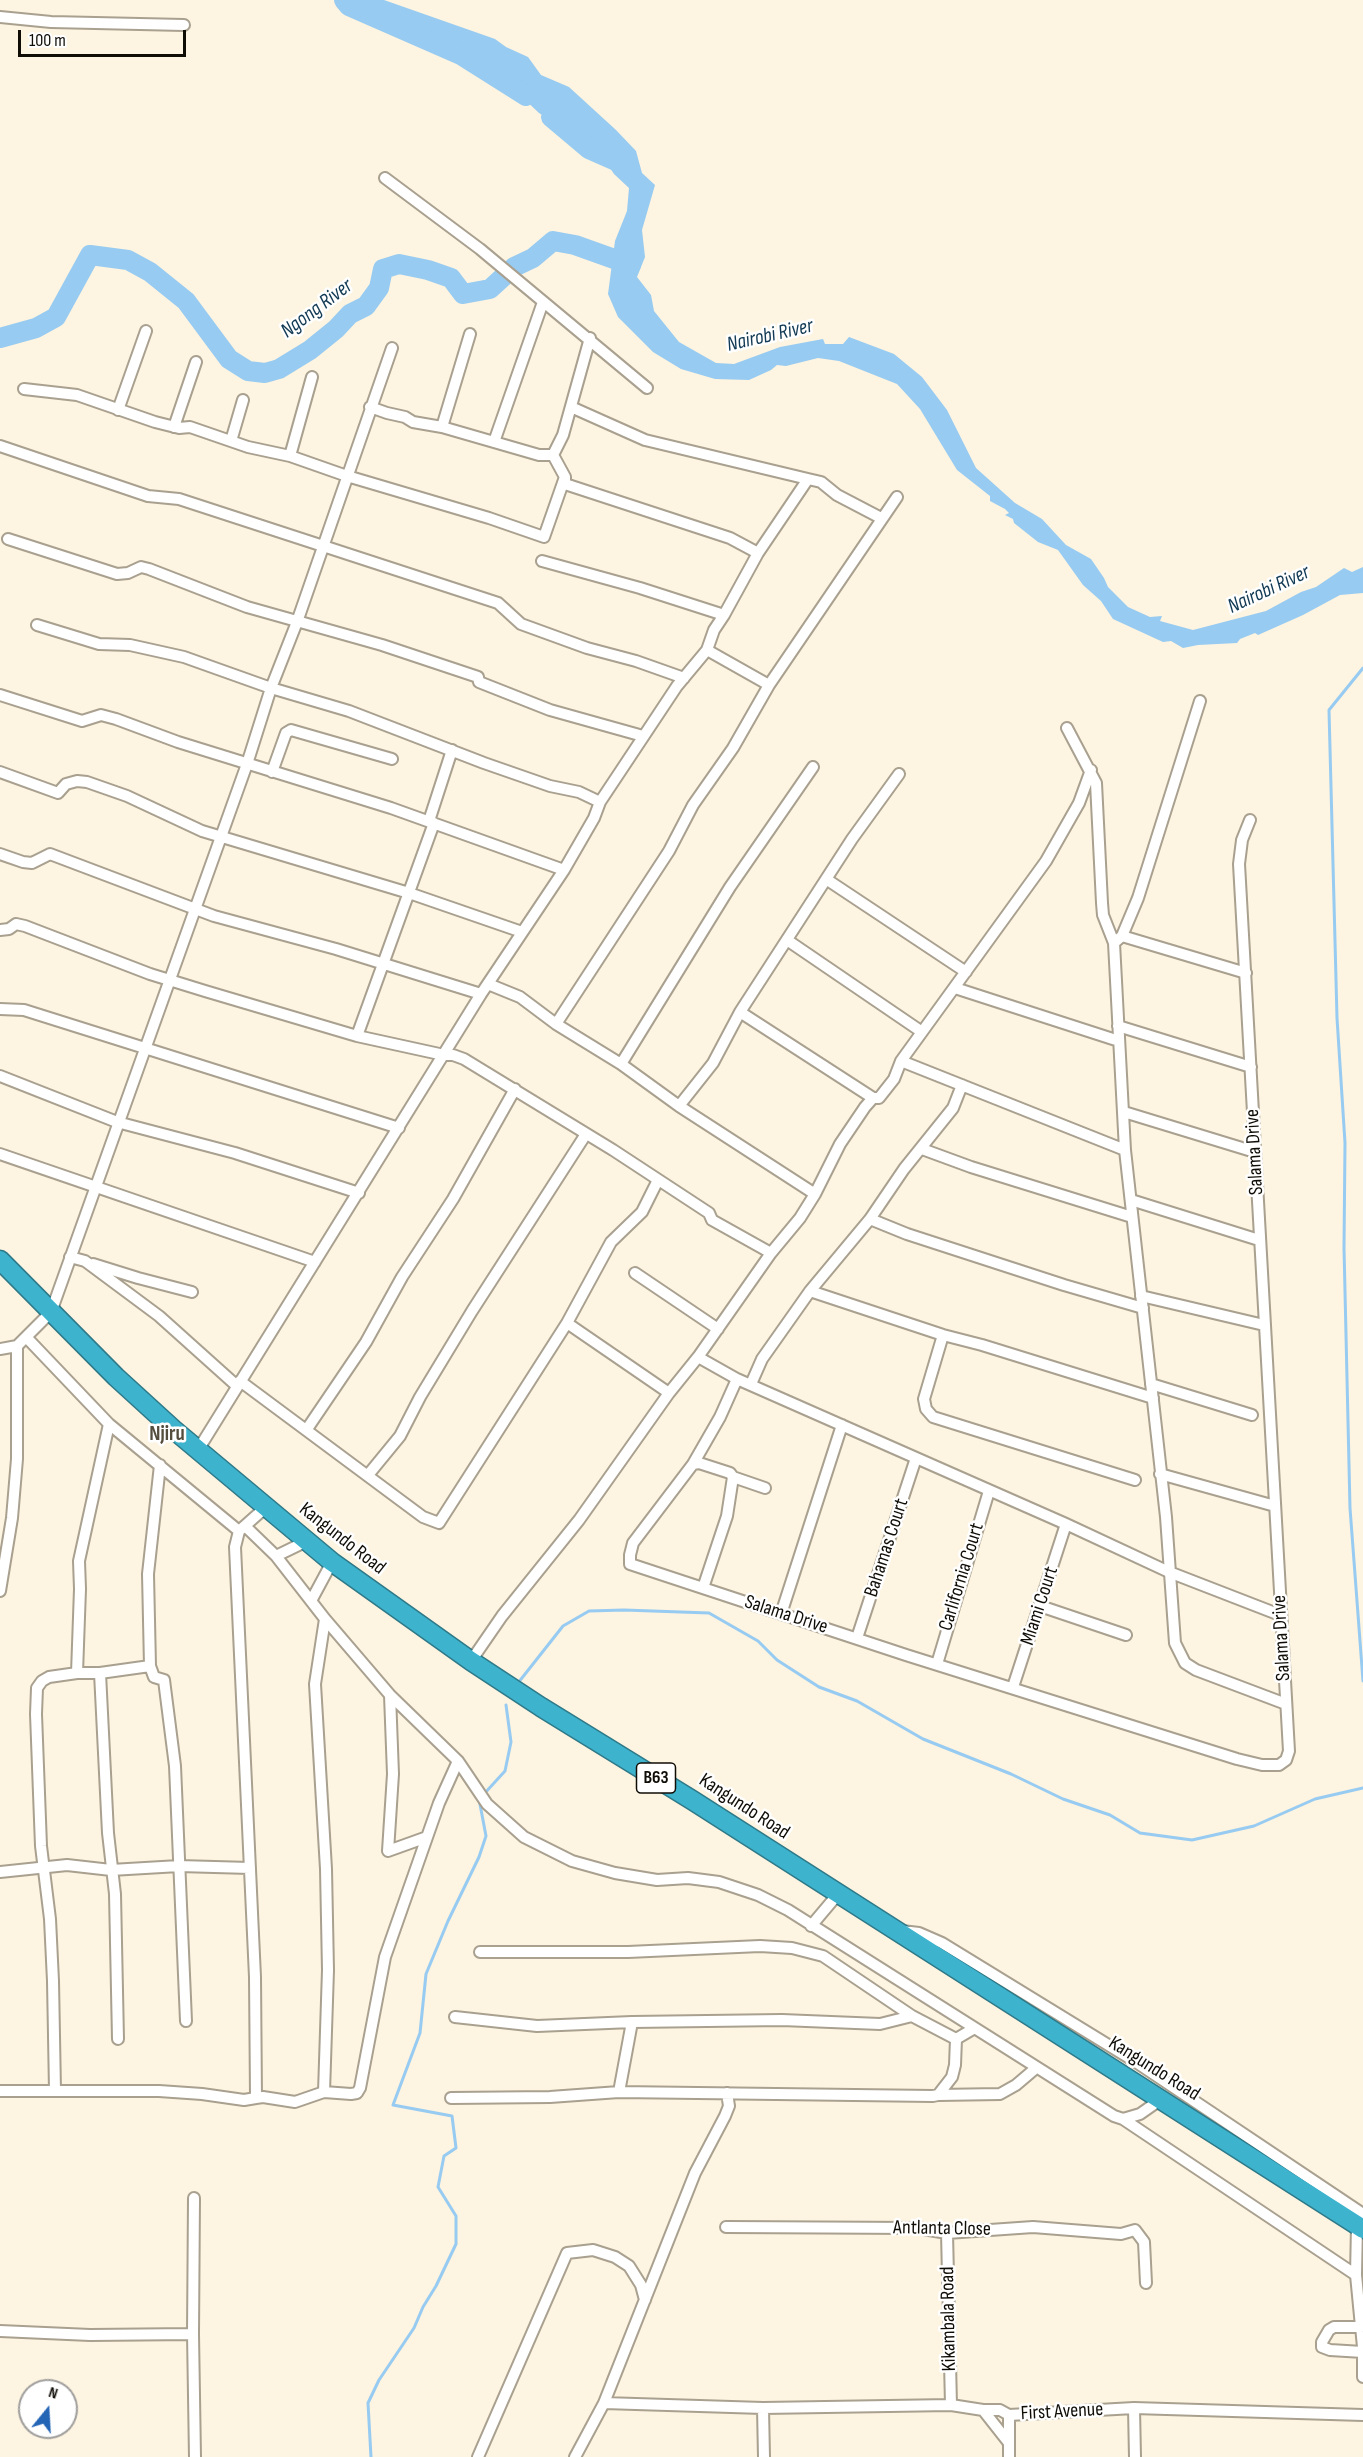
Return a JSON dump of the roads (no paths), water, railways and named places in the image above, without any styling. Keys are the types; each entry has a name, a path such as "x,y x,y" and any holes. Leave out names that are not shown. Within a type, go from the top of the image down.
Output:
{"highway":[{"name":"Kangundo Road","path":"0,1260 116,1377 198,1450 332,1562 471,1661 1160,2100 1361,2223"}],"street":[{"path":"0,17 51,22 184,25"},
{"path":"385,178 480,249 590,338 647,388"},
{"path":"494,442 543,302"},
{"path":"118,410 146,331"},
{"path":"442,427 470,334"},
{"path":"553,455 563,435 590,338"},
{"path":"0,1349 17,1346 51,1312 168,979 247,764 271,688 297,622 392,348"},
{"path":"174,427 196,362"},
{"path":"290,456 312,377"},
{"path":"24,388 77,395 174,427 190,427 248,447 290,456 544,537 565,477"},
{"path":"231,441 243,400"},
{"path":"370,407 405,417 413,422 442,427 539,455 553,455"},
{"path":"571,407 645,440 821,482 837,495 881,518"},
{"path":"0,446 148,496 179,499 498,603 521,624 586,648 636,661 684,678"},
{"path":"553,455 565,477 565,484 730,538 759,553"},
{"path":"198,1450 481,994 564,870 594,818 600,802 643,736 707,650 714,630 759,553 808,479"},
{"path":"556,1024 669,851 693,805 733,748 769,685 816,614 846,575 897,496"},
{"path":"8,539 117,574 128,573 141,567 247,607 404,652 478,676 479,682 550,710 643,736"},
{"path":"542,561 640,588 724,615"},
{"path":"38,625 99,644 130,645 184,657 271,688 350,711 550,786 579,792 600,802"},
{"path":"707,650 769,685"},
{"path":"0,695 82,721 101,715 116,719 178,742 432,822 564,870"},
{"path":"1200,701 1138,898 1118,939 1118,1026 1125,1150 1151,1384 1175,1642 1185,1663 1196,1670 1286,1704"},
{"path":"1067,728 1096,783 1103,915 1118,939 1246,973"},
{"path":"272,772 286,733 291,730 392,759"},
{"path":"357,1036 410,893 452,750"},
{"path":"621,1064 730,887 813,767"},
{"path":"740,1012 873,1098 879,1098 894,1079 901,1061 1046,861 1079,803 1091,770"},
{"path":"0,772 58,793 66,783 87,782 127,796 202,831 410,893 522,932"},
{"path":"679,1106 713,1063 740,1012 852,839 899,774"},
{"name":"Salama Drive","path":"693,1464 633,1543 630,1564 635,1568 1262,1765 1279,1765 1286,1760 1288,1751 1286,1704 1239,854 1250,820"},
{"path":"0,854 32,863 50,854 194,909 481,994"},
{"path":"826,879 966,972"},
{"path":"0,930 9,929 16,924 25,926 168,979 357,1036 444,1055 453,1054 515,1089 709,1213 712,1220 771,1254"},
{"path":"787,940 922,1032"},
{"path":"489,984 520,997 556,1024 621,1064 679,1106 815,1194"},
{"path":"955,988 1119,1041"},
{"path":"0,1009 24,1010 399,1128"},
{"path":"1118,1026 1251,1067"},
{"path":"901,1061 1125,1150"},
{"path":"0,1076 117,1122 235,1154 359,1193"},
{"path":"751,1384 762,1359 810,1291 870,1219 904,1169 953,1108 962,1085"},
{"path":"307,1429 366,1342 402,1277 453,1199 515,1089"},
{"path":"471,1661 502,1616 579,1520 815,1194 840,1144 873,1098"},
{"path":"1124,1112 1255,1152"},
{"path":"368,1475 400,1436 420,1397 472,1311 586,1134"},
{"path":"922,1149 971,1167 1132,1218"},
{"path":"0,1154 95,1185 201,1225 315,1262"},
{"path":"85,1261 159,1316 238,1384 307,1429 423,1517 439,1523 567,1323 611,1242 642,1212 658,1180"},
{"path":"1131,1200 1259,1239"},
{"path":"870,1219 907,1234 1143,1308"},
{"path":"70,1257 192,1292"},
{"path":"635,1273 718,1329"},
{"path":"810,1291 943,1335 1152,1398"},
{"path":"1140,1296 1264,1325"},
{"path":"567,1323 669,1393"},
{"path":"943,1335 924,1399 926,1409 933,1417 1135,1480"},
{"path":"27,1338 109,1424 276,1556 325,1619 390,1695 458,1761 487,1804 535,1843 572,1861 635,1878 657,1880 688,1878 719,1882 758,1895 788,1910 973,2029 1123,2119 1356,2275"},
{"path":"0,1591 12,1518 17,1459 17,1346"},
{"path":"698,1357 737,1379 1066,1524 1169,1572 1280,1615"},
{"path":"693,1464 720,1417 737,1379"},
{"path":"1151,1384 1252,1414"},
{"path":"77,1673 79,1561 109,1424"},
{"path":"781,1614 842,1425"},
{"name":"Bahamas Court","path":"857,1638 916,1458"},
{"path":"693,1464 699,1463 730,1473 733,1477 765,1488"},
{"path":"160,1465 148,1574 150,1666 154,1677 164,1680 175,1766 186,2021"},
{"path":"1160,1474 1275,1506"},
{"path":"703,1588 727,1516 733,1477"},
{"name":"Carlifornia Court","path":"937,1664 989,1491"},
{"path":"256,2098 255,1977 235,1548 242,1529 266,1507"},
{"name":"Miami Court","path":"1013,1687 1066,1524"},
{"path":"276,1556 307,1541"},
{"path":"311,1601 332,1562"},
{"path":"1040,1606 1126,1635"},
{"path":"324,2092 328,1958 315,1684 325,1619"},
{"path":"55,2091 53,1981 44,1867 37,1688 49,1677 150,1666"},
{"path":"100,1673 104,1770 111,1870 114,1877 115,1894 118,2038"},
{"path":"390,1695 393,1774 388,1851 427,1837"},
{"path":"0,2091 122,2093 159,2091 244,2100 263,2097 295,2102 324,2092 357,2093 360,2088 385,1957 427,1837 458,1761"},
{"path":"0,1872 67,1865 111,1870 178,1866 250,1868"},
{"path":"811,1926 838,1894"},
{"path":"893,1930 919,1933 942,1943 1172,2085 1361,2223 1356,2275 1363,2377"},
{"path":"480,1952 639,1951 760,1946 792,1948 823,1956 912,2016 956,2039"},
{"path":"455,2017 537,2026 782,2020 880,2024 912,2016"},
{"path":"620,2092 632,2022"},
{"path":"956,2039 973,2029"},
{"path":"938,2095 952,2077 956,2039"},
{"path":"451,2098 550,2097 620,2092 1000,2094 1016,2085 1036,2068"},
{"path":"575,2457 604,2403 695,2173 729,2106 727,2093"},
{"path":"1123,2119 1140,2114 1160,2100"},
{"path":"194,2198 195,2457"},
{"name":"Antlanta Close","path":"726,2227 917,2228 947,2233 1033,2227 1120,2234 1135,2230 1144,2242 1146,2283"},
{"name":"Kikambala Road","path":"947,2233 951,2405"},
{"path":"478,2457 567,2253 593,2250 615,2257 629,2266 641,2285 645,2300"},
{"path":"1361,2327 1334,2327 1329,2330 1322,2342 1322,2347 1330,2350 1363,2352"},
{"path":"0,2331 90,2335 193,2334"},
{"name":"First Avenue","path":"604,2403 763,2408 951,2405 1000,2410 1009,2415 1134,2408 1363,2415"},
{"path":"763,2408 764,2457"},
{"path":"1134,2408 1135,2457"},
{"path":"983,2410 1009,2443"},
{"path":"1009,2415 1009,2457"}],"water":[{"path":"348,0 384,0 495,39 528,57 541,75 569,87 636,151 642,173 655,185 642,230 645,257 637,277 651,295 654,311 679,342 716,363 734,364 780,347 823,339 825,344 843,344 849,337 894,354 922,377 947,410 976,468 1015,503 1042,519 1066,545 1091,559 1108,587 1128,607 1150,617 1162,616 1160,621 1193,630 1266,611 1301,592 1316,587 1344,568 1352,572 1363,567 1363,593 1340,595 1303,615 1258,635 1255,633 1240,639 1237,643 1183,648 1171,641 1163,642 1113,619 1101,601 1083,585 1058,550 1038,542 1014,523 1013,519 1005,515 1009,513 1005,509 990,501 990,496 957,470 920,409 897,384 839,361 818,358 786,366 777,365 749,380 715,379 681,369 653,352 618,317 608,294 615,241 627,211 629,188 614,174 598,150 539,113 503,79 475,60 449,50 439,38 385,21"}],"waterway":[{"name":"Nairobi River","path":"344,0 349,6 461,55 526,96"},
{"name":"Nairobi River","path":"551,117 589,149 623,164"},
{"name":"Ngong River","path":"0,338 36,328 56,317 90,255 128,260 150,272 186,301 229,359 248,371 265,373 279,369 310,350 350,314 366,306 379,288 383,269 399,264 451,278 463,294 490,289 514,267 533,258 553,241 575,245 631,265"},
{"path":"1363,668 1329,710 1337,1018 1345,1143 1344,1248 1350,1508 1363,1681"},
{"path":"518,1683 563,1626 589,1611 709,1613 758,1641 777,1660 819,1687 857,1701 923,1739 1011,1774 1063,1799 1110,1815 1140,1833 1192,1840 1254,1826 1315,1799 1363,1788"},
{"path":"484,1794 505,1771 511,1742 506,1705"},
{"path":"371,2457 368,2403 379,2380 414,2328 456,2244 456,2216 438,2187 444,2156 456,2148 452,2116 393,2105 420,2033 426,1974 448,1921 479,1857 486,1836 479,1799"}],"district":[{"name":"Njiru","path":"167,1435"}]}
